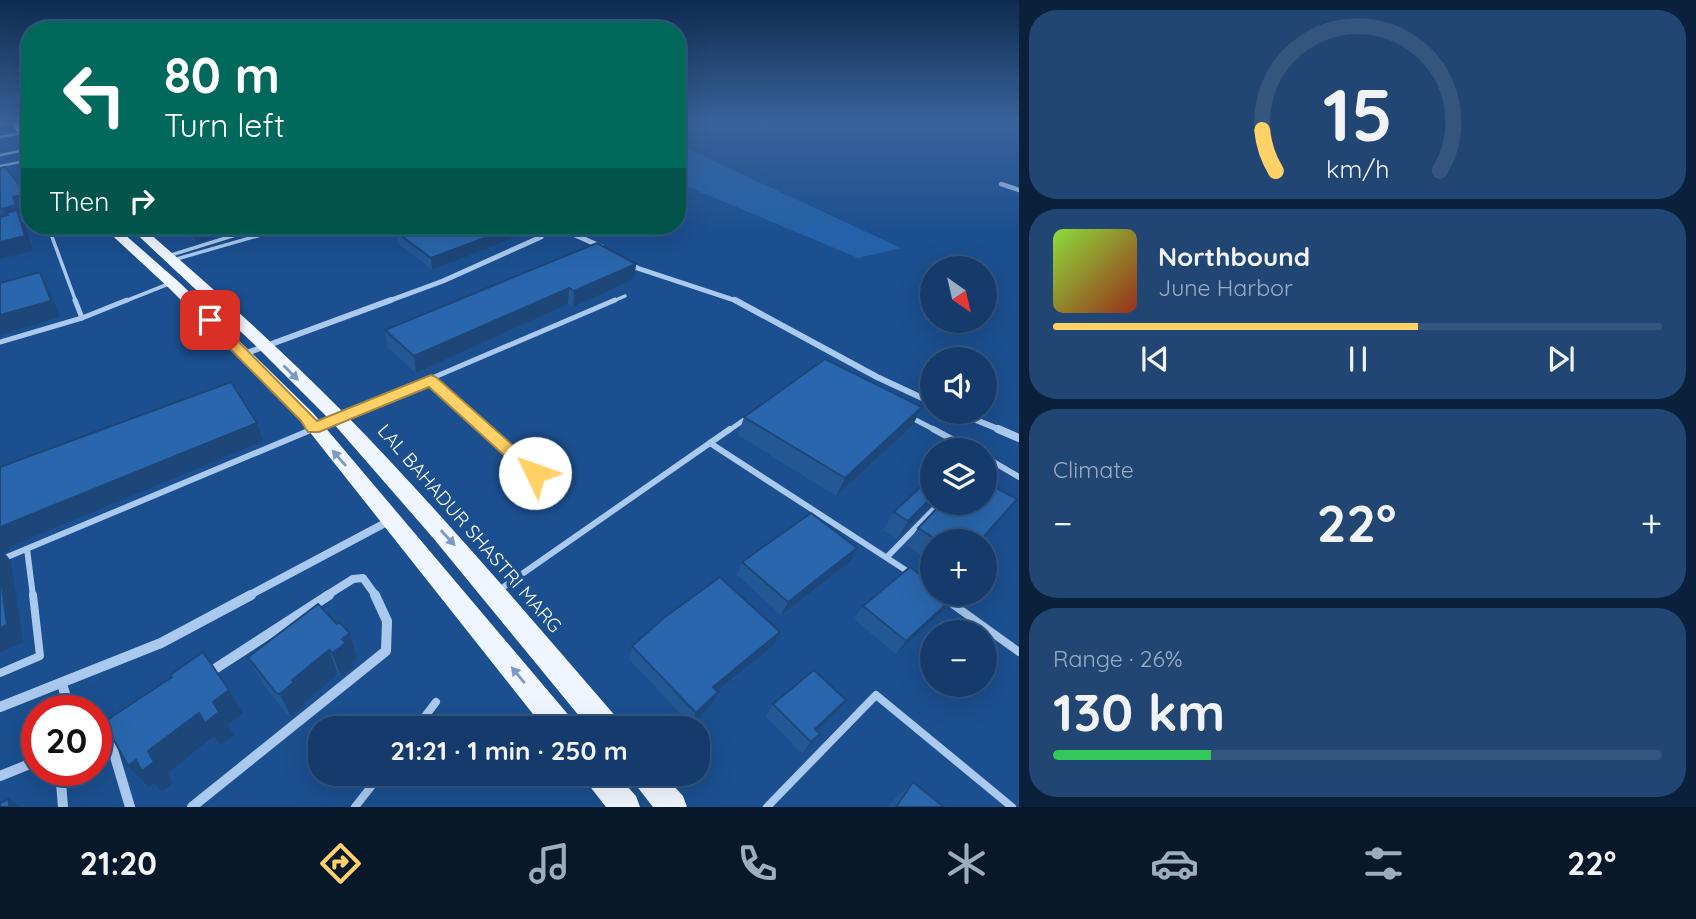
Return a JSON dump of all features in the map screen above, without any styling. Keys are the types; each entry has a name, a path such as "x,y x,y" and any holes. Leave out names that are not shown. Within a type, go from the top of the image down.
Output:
{"main road":[{"path":"118,235 171,283 307,417 313,428 392,519 551,716"},
{"name":"LAL BAHADUR SHASTRI MARG","path":"145,235 221,304 337,418 495,593 597,716"},
{"path":"142,257 168,256"},
{"path":"608,786 625,807"},
{"path":"655,786 672,807"}],"street":[{"path":"1001,184 1019,190"},
{"path":"574,235 613,254"},
{"path":"244,354 443,281 541,237"},
{"path":"625,261 637,268 743,303 877,377 920,396"},
{"path":"985,424 1019,438"},
{"path":"0,707 161,643 392,519"},
{"path":"192,807 386,651 390,626 363,578 354,579 199,679"},
{"path":"62,684 65,695"},
{"path":"112,728 122,724"},
{"path":"112,759 130,807"},
{"path":"0,776 21,767"},
{"path":"62,786 64,807"}],"lane":[{"path":"0,166 21,162"},
{"path":"10,223 21,221"},
{"path":"51,235 82,318"},
{"path":"168,256 233,235"},
{"path":"168,256 250,235"},
{"path":"0,342 82,318 171,283"},
{"path":"0,560 625,296"},
{"path":"431,380 555,491"},
{"path":"495,593 755,412"},
{"path":"899,412 949,438"},
{"path":"710,443 888,556 920,580"},
{"path":"997,464 1019,477"},
{"path":"888,556 927,515"},
{"path":"0,673 40,656 27,549"},
{"path":"956,606 1019,652"},
{"path":"767,807 876,695 1012,807"},
{"path":"425,716 436,702"},
{"path":"355,807 372,786"}],"shaded area":[{"path":"686,159 709,159 901,248 858,258 686,186"}],"building":[{"path":"5,167 21,187 21,195 13,197 16,205 2,209 0,206 0,168"},
{"path":"17,210 21,235 25,236 0,242 0,217 8,215 6,213"},
{"path":"400,235 492,235 431,258"},
{"path":"597,243 636,264 574,291 569,288 414,356 385,330"},
{"path":"40,272 51,301 0,315 0,283"},
{"path":"825,359 920,406 845,478 744,417"},
{"path":"231,382 257,423 0,527 0,467"},
{"path":"920,487 920,509 908,521 894,512"},
{"path":"997,488 1017,499 991,529 918,528 930,515 997,515"},
{"path":"811,513 857,548 788,602 742,562"},
{"path":"910,567 920,574 920,606 944,606 929,620 920,620 920,628 906,641 863,606"},
{"path":"0,571 7,625 0,628"},
{"path":"720,577 780,632 713,687 718,692 696,713 632,646 665,617"},
{"path":"318,604 350,633 342,639 346,643 332,653 329,650 292,680 294,682 280,694 276,693 248,657"},
{"path":"203,652 229,690 213,702 219,712 205,723 199,713 148,751 154,762 142,771 136,760 128,766 112,737 112,717 172,677 170,675"},
{"path":"814,670 846,700 815,729 820,734 811,742 773,704"},
{"path":"913,782 944,807 896,807"},
{"path":"9,799 9,807 0,807 0,803"}],"route":[{"path":"210,320 307,417 313,428 431,380 535,473"}]}
